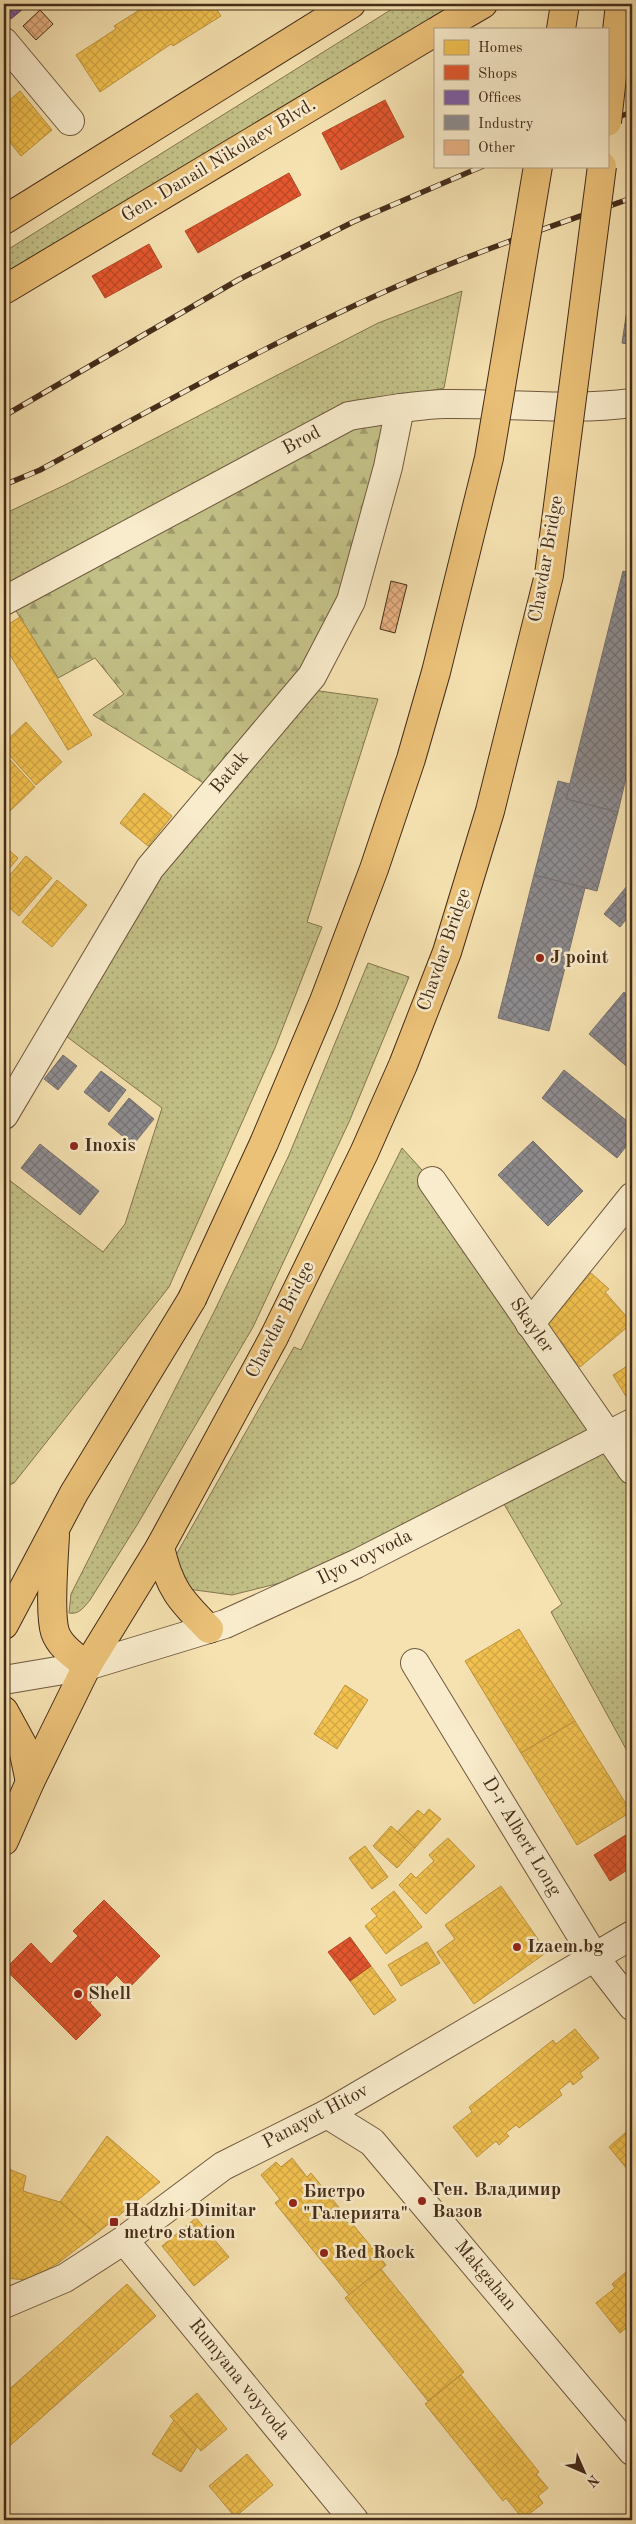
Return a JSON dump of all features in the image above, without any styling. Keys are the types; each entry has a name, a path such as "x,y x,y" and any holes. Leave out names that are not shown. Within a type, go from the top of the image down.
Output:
{"main road":[{"path":"4,220 351,4"},
{"path":"442,28 483,4"},
{"path":"561,28 565,4"},
{"path":"608,113 620,4"},
{"name":"Gen. Danail Nikolaev Blvd.","path":"4,290 434,33"},
{"path":"4,1625 55,1528 192,1299 264,1143 324,1001 374,869 411,759 436,672 489,458 538,168"},
{"name":"Chavdar Bridge","path":"4,1841 30,1782 87,1666 160,1547 274,1337 364,1153 403,1065 447,952 490,811 549,575 602,168"},
{"path":"55,1528 53,1613 55,1632 64,1646 87,1666"},
{"path":"160,1547 166,1575 184,1604 209,1629"},
{"path":"4,1711 22,1744 30,1782"}],"street":[{"path":"4,42 70,121"},
{"name":"Brod","path":"4,601 349,416 400,408 451,404 597,407 632,403"},
{"name":"Batak","path":"4,1115 150,868 312,676 351,601 388,468 400,408"},
{"name":"Skayler","path":"432,1181 632,1470"},
{"path":"530,1324 632,1196"},
{"name":"Ilyo voyvoda","path":"4,1680 87,1666 225,1624 356,1564 632,1423"},
{"name":"D-r Albert Long","path":"415,1663 595,1958 632,2006"},
{"name":"Panayot Hitov","path":"4,2304 65,2278 124,2240 223,2166 327,2114 632,1935"},
{"name":"Makgahan","path":"327,2114 372,2142 632,2451"},
{"name":"Rumyana voyvoda","path":"124,2240 354,2520"}],"green space":[{"path":"400,4 461,4 4,273 4,252"},
{"path":"462,291 444,388 343,409 4,590 4,514 67,484 378,323"},
{"path":"400,408 351,601 215,790 93,715 124,694 95,658 58,678 8,598 349,416"},
{"path":"312,690 378,699 307,922 322,927 275,1048 169,1287 14,1483 4,1487 4,1176 103,1252 125,1224 162,1108 66,1036 160,875"},
{"path":"368,963 409,977 349,1122 253,1327 137,1525 90,1600 78,1612 69,1613 71,1594 215,1310 289,1155"},
{"path":"402,1148 432,1181 632,1470 632,1760 551,1612 562,1604 497,1492 356,1564 232,1595 188,1589 174,1570 176,1555 294,1347 301,1350"}],"building: Homes":[{"path":"149,4 213,4 221,16 173,46 171,44 100,92 76,55 116,29 114,26"},
{"path":"20,91 52,130 21,156 4,135 4,105"},
{"path":"20,617 92,735 68,750 4,645 4,627"},
{"path":"26,722 62,762 36,785 4,749 4,743"},
{"path":"4,753 35,787 10,811 4,804"},
{"path":"144,793 172,816 148,846 120,823"},
{"path":"4,846 18,858 4,875"},
{"path":"26,856 52,878 19,916 4,903 4,882"},
{"path":"57,880 87,905 52,947 22,922"},
{"path":"591,1273 609,1289 605,1292 632,1323 580,1367 545,1326"},
{"path":"632,1363 632,1395 627,1398 613,1375"},
{"path":"519,1629 575,1721 521,1753 465,1661"},
{"path":"345,1685 368,1700 337,1749 314,1734"},
{"path":"575,1721 631,1812 577,1845 521,1753"},
{"path":"429,1809 441,1819 415,1848 397,1832 418,1810 424,1815"},
{"path":"391,1826 415,1848 397,1868 373,1846"},
{"path":"448,1838 475,1866 426,1914 399,1885 411,1873 416,1878 434,1861 429,1855"},
{"path":"365,1846 388,1877 372,1889 349,1858"},
{"path":"501,1886 547,1952 474,2004 437,1952 455,1939 445,1925"},
{"path":"394,1891 422,1927 386,1954 365,1926 377,1916 371,1909"},
{"path":"427,1942 440,1963 401,1986 388,1965"},
{"path":"371,1966 396,2000 374,2015 350,1981"},
{"path":"575,2029 599,2058 580,2073 583,2077 573,2085 570,2081 559,2090 562,2095 519,2128 516,2125 506,2133 509,2136 499,2145 496,2141 477,2157 453,2127 472,2112 469,2107 553,2040 556,2044"},
{"path":"632,2127 632,2175 609,2147"},
{"path":"107,2136 160,2182 96,2234 60,2202"},
{"path":"292,2158 307,2177 311,2173 386,2265 349,2295 275,2203 280,2199 261,2175 276,2162 281,2167"},
{"path":"4,2167 26,2176 23,2191 60,2202 96,2234 57,2264 27,2280 5,2278 4,2282"},
{"path":"196,2218 229,2257 194,2286 162,2246"},
{"path":"632,2267 632,2323 620,2333 596,2303 615,2288 612,2284"},
{"path":"381,2269 464,2372 428,2401 345,2298"},
{"path":"127,2284 156,2316 4,2451 4,2394"},
{"path":"461,2375 539,2472 536,2474 548,2488 538,2496 543,2503 523,2519 506,2498 503,2501 425,2404"},
{"path":"197,2393 227,2429 201,2451 170,2416"},
{"path":"174,2420 197,2447 181,2472 152,2454"},
{"path":"247,2454 273,2485 235,2517 209,2486"}],"building: Shops":[{"path":"385,100 404,137 341,170 322,133"},
{"path":"289,173 301,195 198,253 185,231"},
{"path":"149,244 162,267 105,298 92,276"},
{"path":"632,1831 632,1867 610,1881 594,1855"},
{"path":"104,1900 160,1956 129,1988 73,1931"},
{"path":"78,1936 117,1975 90,2003 101,2015 76,2040 5,1969 31,1943 51,1964"},
{"path":"350,1937 371,1966 350,1981 328,1952"}],"building: Offices":[{"path":"4,4 29,4 11,19 4,11"}],"building: Industry":[{"path":"630,290 632,291 632,345 622,343"},
{"path":"623,571 632,573 632,752 618,812 566,799"},
{"path":"558,781 570,784 566,799 618,812 597,891 534,875"},
{"name":"J point","path":"534,875 585,888 549,1031 498,1018"},
{"path":"632,880 632,912 620,927 604,914"},
{"path":"624,992 632,999 632,1071 589,1034"},
{"path":"63,1055 77,1066 58,1090 44,1079"},
{"path":"564,1070 632,1125 632,1139 617,1158 542,1098"},
{"path":"101,1071 126,1090 109,1112 84,1092"},
{"path":"129,1098 154,1119 133,1145 108,1124"},
{"path":"533,1141 583,1191 548,1226 498,1175"},
{"path":"40,1144 99,1191 80,1215 21,1168"}],"building: Other":[{"path":"40,10 53,24 36,40 23,26"},
{"path":"391,581 407,585 395,633 380,629"}],"railway":[{"path":"608,121 632,112"},
{"path":"4,416 238,280 353,222 478,168"},
{"path":"4,485 40,470 226,369 368,299 470,256 632,198"}],"place":[{"name":"J point","path":"540,958"},
{"name":"Inoxis","path":"74,1146"},
{"name":"Izaem.bg","path":"517,1947"},
{"name":"Shell","path":"78,1994"},
{"name":"Ген. Владимир Вазов","path":"422,2201"},
{"name":"Бистро \"Галерията\"","path":"293,2203"},
{"name":"Hadzhi Dimitar metro station","path":"114,2222"},
{"name":"Red Rock","path":"324,2253"}]}
